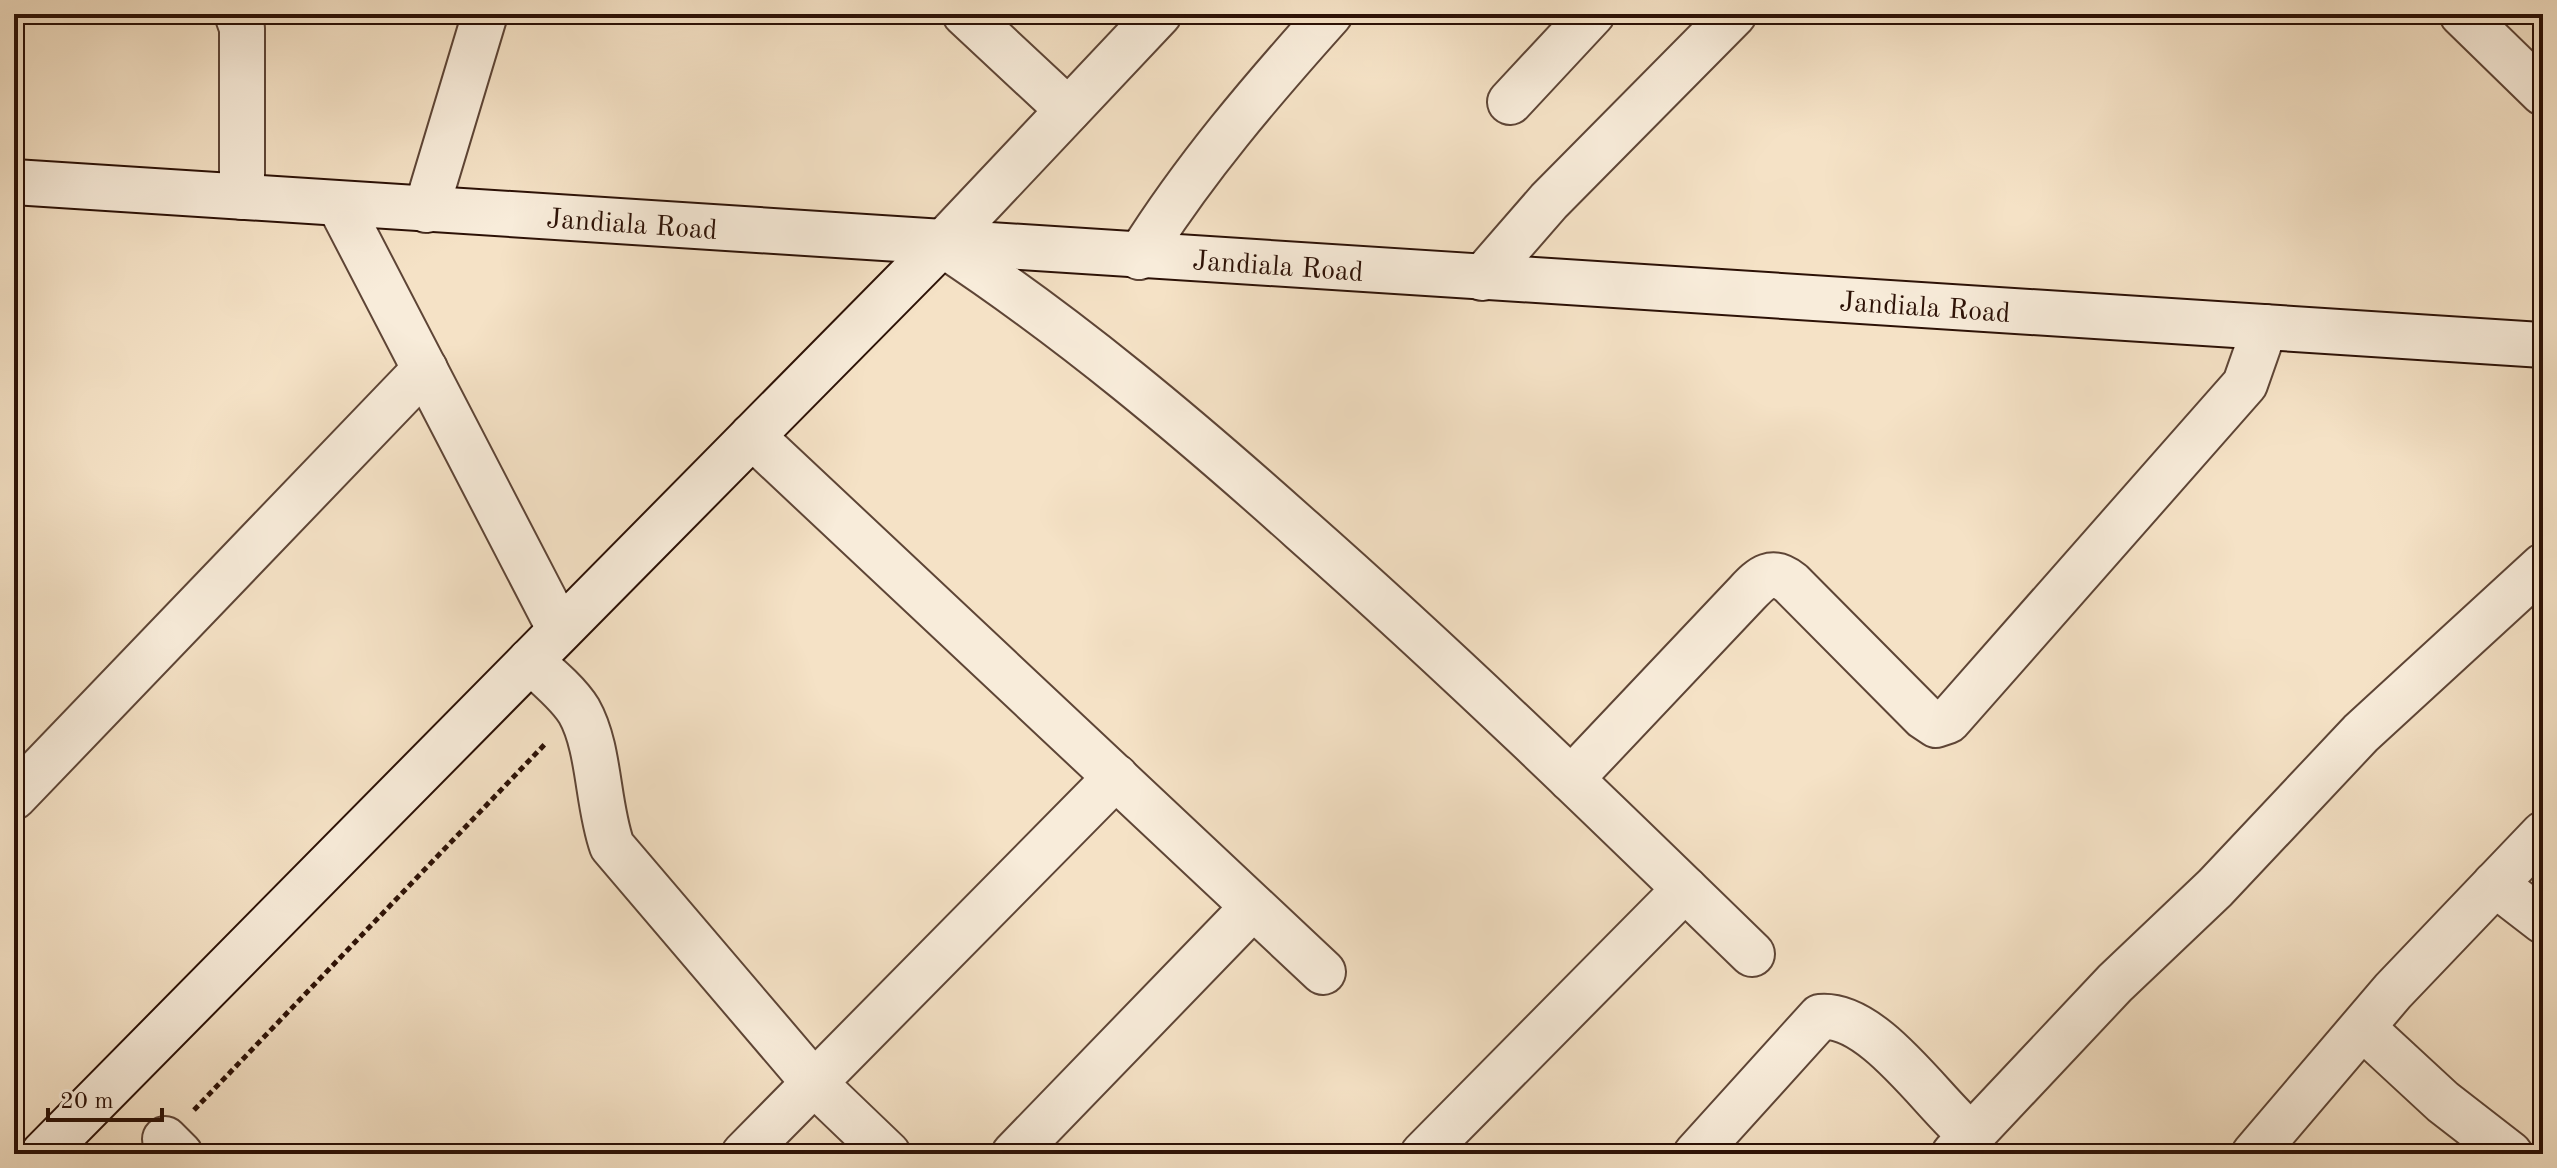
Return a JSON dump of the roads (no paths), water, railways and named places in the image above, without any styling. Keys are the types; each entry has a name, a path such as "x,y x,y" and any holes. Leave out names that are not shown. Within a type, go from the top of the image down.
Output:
{"street":[{"path":"237,14 242,28 242,197"},
{"path":"426,210 485,14"},
{"path":"965,14 1068,110"},
{"path":"43,1154 942,244 1159,14"},
{"path":"1139,257 1164,217 1255,97 1330,14"},
{"path":"1510,102 1592,14"},
{"path":"1482,278 1549,201 1734,14"},
{"path":"2462,14 2543,93"},
{"name":"Jandiala Road","path":"14,182 1139,257 2543,345"},
{"path":"339,204 560,630"},
{"path":"942,244 1025,299 1172,414 1450,660 1752,954"},
{"path":"1571,779 1747,593 1773,574 1780,574 1791,583 1924,717 1936,725 1948,721 2245,384 2265,327"},
{"path":"14,797 425,369"},
{"path":"752,436 1323,972"},
{"path":"1696,1154 1820,1017 1830,1016 1858,1029 1911,1069 1943,1110 1963,1144 2115,983 2215,888 2361,733 2543,566"},
{"path":"530,661 578,709 589,736 603,820 612,846 815,1084 888,1154"},
{"path":"744,1154 1116,777"},
{"path":"2254,1154 2427,954 2543,834"},
{"path":"2495,884 2543,921"},
{"path":"1423,1154 1685,889"},
{"path":"1014,1154 1253,907"},
{"path":"2363,1028 2443,1102 2510,1154"}]}
